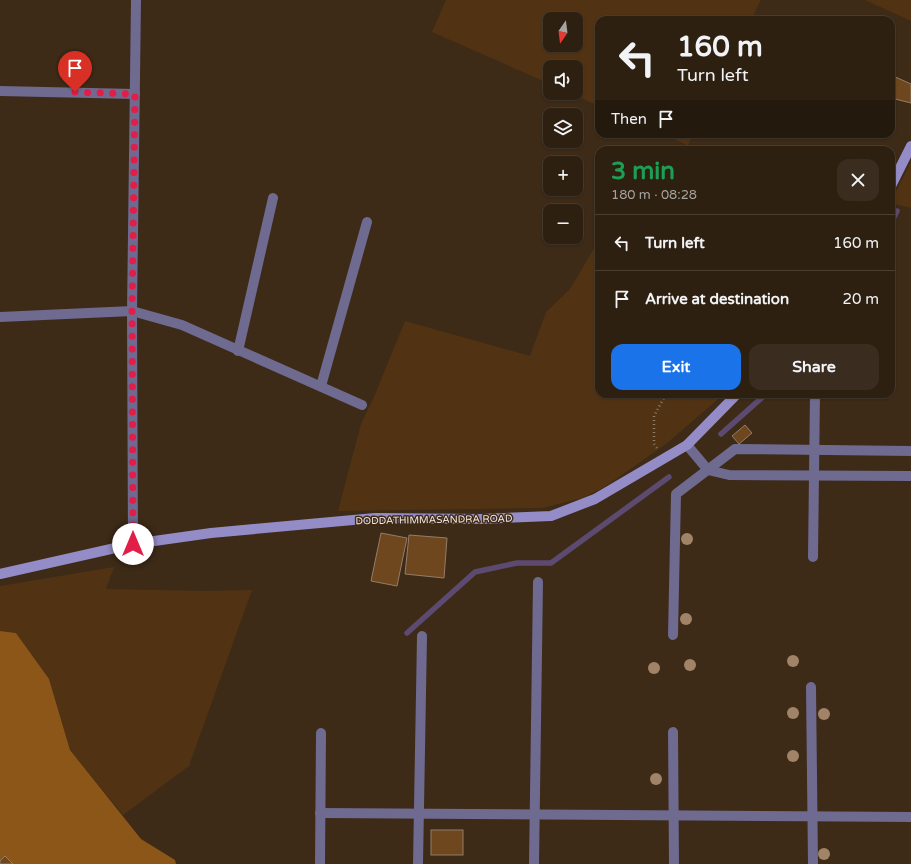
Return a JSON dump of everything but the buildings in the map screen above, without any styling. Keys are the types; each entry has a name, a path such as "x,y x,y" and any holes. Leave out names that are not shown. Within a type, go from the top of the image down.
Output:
{"street":[{"path":"133,544 132,311 136,0"},
{"path":"0,91 135,94"},
{"path":"895,178 911,146"},
{"path":"238,351 273,198"},
{"path":"321,386 367,222"},
{"path":"0,317 132,311 182,325 362,405"},
{"name":"DODDATHIMMASANDRA ROAD","path":"0,574 133,544 211,532 376,518 482,519 551,516 595,499 687,445 733,398"},
{"path":"813,557 815,398"},
{"path":"687,445 708,470 729,475 911,476"},
{"path":"673,635 676,494 735,449 911,451"},
{"path":"534,864 538,582"},
{"path":"418,864 422,636"},
{"path":"811,687 813,864"},
{"path":"673,732 674,864"},
{"path":"320,864 321,733"},
{"path":"320,813 911,817"}],"path":[{"path":"663,458 654,444 654,416 664,398"}],"shaded area":[{"path":"446,0 761,0 753,16 595,16 595,104 583,99 583,60 543,60 543,81 432,32"},
{"path":"865,0 911,0 911,21"},
{"path":"672,138 691,138 688,145 690,146 686,146 687,145"},
{"path":"911,162 911,208 895,204 895,193"},
{"path":"595,247 595,398 719,398 666,444 603,488 582,498 543,508 338,511 361,424 374,397 405,321 530,356 546,312 570,289"},
{"path":"114,567 106,589 202,591 252,590 189,766 123,815 70,750 49,679 16,633 0,631 0,586"},
{"path":"0,631 16,633 49,679 70,750 141,839 175,860 176,864 0,864"}],"waterway":[{"path":"895,215 897,211"},
{"path":"721,434 762,398"},
{"path":"407,633 475,572 517,563 551,563 669,477"}],"route":[{"path":"75,92 135,94 132,311 133,544"}]}
